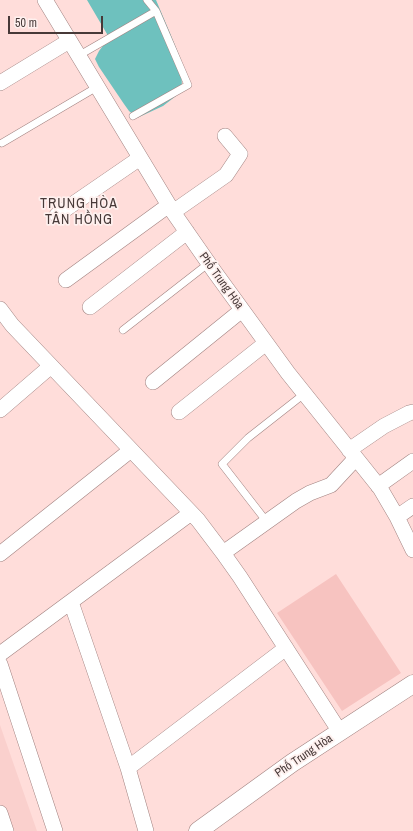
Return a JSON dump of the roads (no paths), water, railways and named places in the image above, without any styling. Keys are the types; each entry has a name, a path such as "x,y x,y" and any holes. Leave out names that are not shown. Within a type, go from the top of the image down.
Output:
{"street":[{"name":"Phố Trung Hòa","path":"45,0 171,209 288,373 378,486 397,517 413,550"},
{"path":"0,83 70,41"},
{"path":"66,280 171,209 226,175 240,154 225,136"},
{"path":"57,215 140,158"},
{"path":"90,307 187,232"},
{"path":"0,309 12,325 198,520 240,577 340,732"},
{"path":"153,382 242,310"},
{"path":"179,412 266,343"},
{"path":"0,410 51,366"},
{"path":"223,553 296,501 310,493 331,485 353,454 384,426 413,412"},
{"path":"0,554 131,450"},
{"path":"378,486 413,461"},
{"path":"397,517 413,506"},
{"path":"0,654 191,513"},
{"path":"71,602 128,768 146,831"},
{"path":"128,768 286,648"},
{"path":"0,664 54,831"},
{"name":"Phố Trung Hòa","path":"198,831 292,763 413,684"},
{"path":"0,813 6,831"}],"lane":[{"path":"133,116 188,85 156,11 147,0"},
{"path":"78,56 156,11"},
{"path":"2,143 97,87"},
{"path":"123,330 209,263"},
{"path":"267,522 222,464 248,438 304,394"}],"water":[{"path":"87,0 156,0 181,60 182,89 176,96 163,106 137,118 129,111 95,59 105,43 107,34"}],"district":[{"name":"TRUNG HÒA TÂN HỒNG","path":"79,212"}]}
